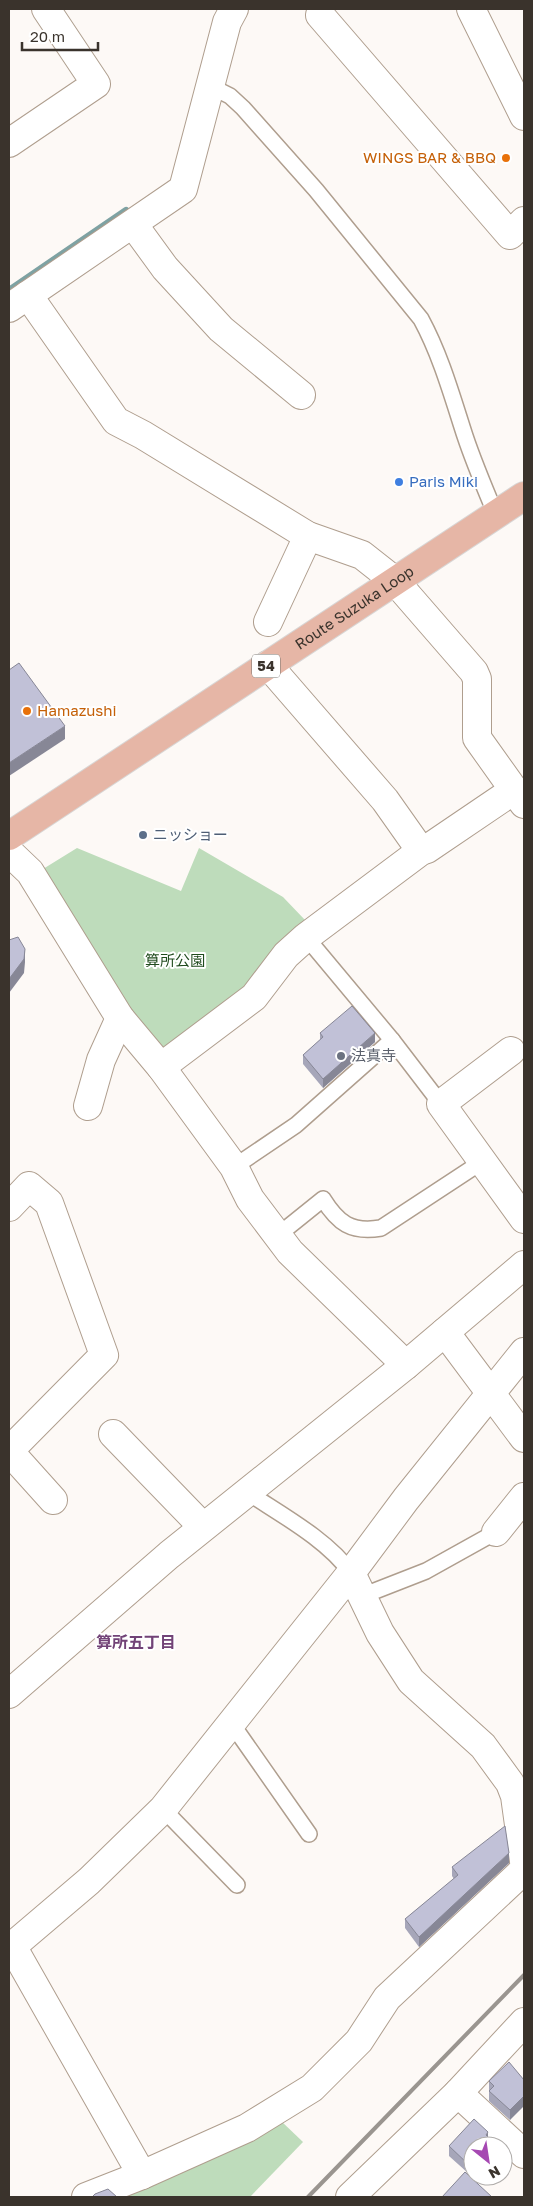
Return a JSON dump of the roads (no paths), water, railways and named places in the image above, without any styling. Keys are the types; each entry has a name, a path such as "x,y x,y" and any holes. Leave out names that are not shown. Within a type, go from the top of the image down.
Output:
{"main road":[{"name":"Route Suzuka Loop","path":"9,836 118,766 524,496"}],"street":[{"path":"9,142 96,84 46,9"},
{"path":"161,1067 254,996 286,955 306,936 420,851 519,797 478,738 477,679 474,672 395,580 362,555 308,536 143,435 116,421 19,302 183,189 227,22 234,9"},
{"path":"471,9 524,116"},
{"path":"320,15 510,234 524,221"},
{"path":"133,224 165,268 222,329 301,395"},
{"path":"268,622 308,536"},
{"path":"268,665 385,800 420,851"},
{"path":"9,852 30,872 120,1018 161,1067 234,1167 250,1199 277,1236 290,1252 406,1366"},
{"path":"88,1106 102,1060 120,1018"},
{"path":"511,1051 441,1104 524,1219"},
{"path":"9,1207 29,1186 49,1203 104,1355 9,1451 53,1500"},
{"path":"9,1694 50,1656 203,1527 406,1366 524,1265"},
{"path":"445,1332 524,1438"},
{"path":"142,2175 10,1948 89,1881 163,1808 232,1724 356,1585 406,1499 524,1352"},
{"path":"113,1434 203,1527"},
{"path":"496,1532 524,1497"},
{"path":"356,1585 380,1633 411,1681 483,1746 510,1783 515,1796 524,1861"},
{"path":"86,2197 142,2175 247,2128 312,2088 359,2041 387,1998 524,1870"},
{"path":"350,2197 458,2092 524,2022"},
{"path":"458,2092 524,2154"}],"lane":[{"path":"210,86 230,96 243,108 316,190 421,319 432,339 444,370 466,438 496,515"},
{"path":"306,936 392,1040 441,1104"},
{"path":"234,1167 296,1125 392,1040"},
{"path":"277,1236 323,1199 334,1216 352,1227 381,1228 483,1161"},
{"path":"247,1492 306,1532 342,1560 356,1585 426,1571 496,1532"},
{"path":"232,1724 309,1834"},
{"path":"163,1808 237,1885"}],"waterway":[{"path":"9,291 126,211"}],"railway":[{"path":"308,2197 524,1975"}],"place":[{"name":"WINGS BAR & BBQ","path":"506,158"},
{"name":"Paris Miki","path":"399,482"},
{"name":"Hamazushi","path":"27,711"},
{"name":"ニッショー","path":"143,835"},
{"name":"法真寺","path":"341,1056"}],"district":[{"name":"算所五丁目","path":"136,1642"}],"park label":[{"name":"算所公園","path":"175,961"}]}
